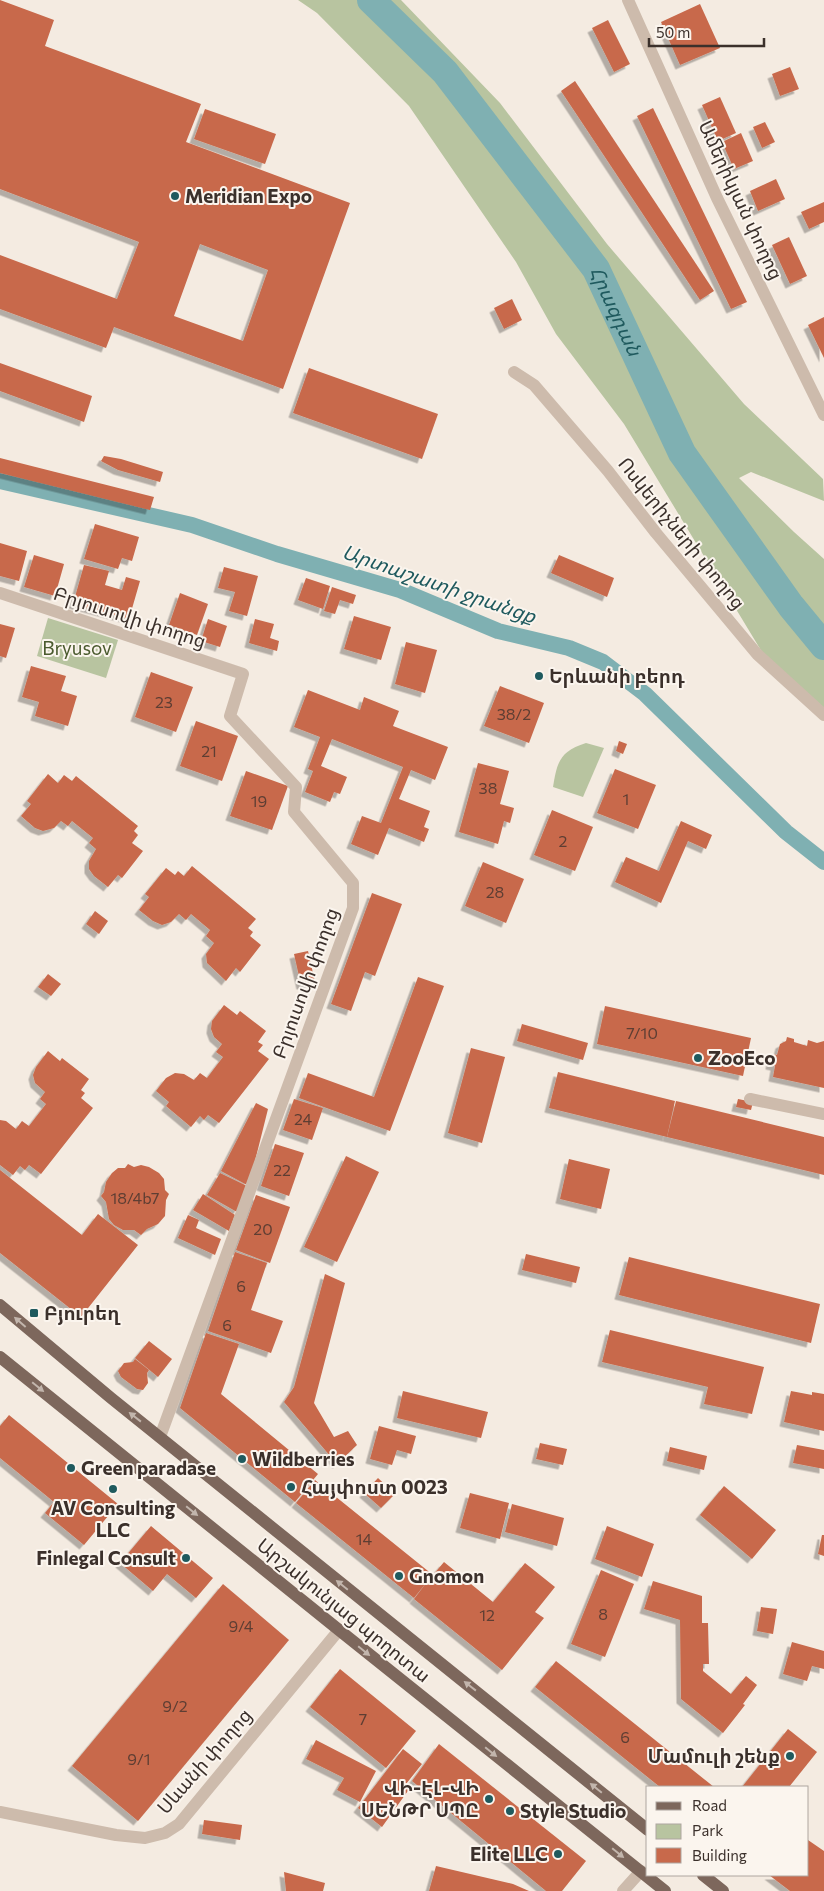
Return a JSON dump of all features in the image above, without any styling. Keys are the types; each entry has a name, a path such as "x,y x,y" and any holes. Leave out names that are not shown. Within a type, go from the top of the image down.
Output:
{"main road":[{"name":"Արշակունյաց պողոտա","path":"0,1305 160,1437 646,1828"},
{"name":"Արշակունյաց պողոտա","path":"0,1357 646,1875"},
{"name":"Արշակունյաց պողոտա","path":"647,1876 665,1891"},
{"path":"704,1876 723,1891"}],"street":[{"name":"Ամերիկյան փողոց","path":"628,0 717,198 824,415"},
{"name":"Ոսկերիչների փողոց","path":"514,372 534,385 614,478 656,533 757,654 824,715"},
{"name":"Բրյուսովի փողոց","path":"0,593 243,674 230,716 296,787 294,812 353,883 353,908 160,1437"},
{"path":"750,1099 824,1114"},
{"name":"Սևանի փողոց","path":"0,1812 116,1836 145,1838 165,1832 179,1824 339,1630"},
{"path":"623,1891 641,1871"}],"green space":[{"path":"298,0 401,0 500,103 607,244 744,404 823,479 824,501 751,472 739,478 824,559 824,708 762,652 624,424 556,334 516,262 409,106 317,13"},
{"name":"Bryusov","path":"48,618 118,640 106,678 37,656"},
{"path":"586,743 604,748 583,797 553,787 558,764 561,759 570,750"}],"building":[{"name":"Meridian Expo","path":"0,0 54,20 45,46 201,104 186,142 350,203 283,389 114,327 106,348 0,309 0,255 117,299 139,242 0,189","holes":["200,244 268,270 243,341 174,316"]},
{"path":"700,4 720,48 680,65 661,22"},
{"path":"608,20 630,64 614,72 592,28"},
{"path":"790,67 799,89 780,96 772,74"},
{"path":"575,81 714,291 700,300 561,91"},
{"path":"720,97 736,133 718,141 702,105"},
{"path":"653,108 747,302 731,309 637,116"},
{"path":"205,109 276,134 265,164 194,139"},
{"path":"765,122 775,142 762,148 753,127"},
{"path":"741,133 753,161 734,169 722,142"},
{"path":"776,179 785,199 758,211 750,191"},
{"path":"824,202 824,222 809,229 801,212"},
{"path":"789,237 807,276 790,284 772,245"},
{"path":"512,299 522,320 504,329 494,308"},
{"path":"824,317 824,358 808,325"},
{"path":"0,363 92,396 84,422 0,391"},
{"path":"309,368 438,414 422,459 293,413"},
{"path":"104,456 121,459 163,472 160,482 118,470 101,461"},
{"path":"0,458 154,497 150,510 0,473"},
{"path":"95,524 139,537 132,561 122,558 118,569 84,559"},
{"path":"0,543 27,551 19,581 0,576"},
{"path":"34,555 64,564 55,596 24,587"},
{"path":"559,555 614,578 607,597 551,573"},
{"path":"84,565 109,571 105,585 122,590 126,577 140,581 129,619 73,604"},
{"path":"224,567 258,576 247,616 229,611 235,592 218,588"},
{"path":"306,578 330,586 323,609 298,600"},
{"path":"332,587 356,595 353,604 340,600 335,614 324,611"},
{"path":"180,593 208,604 197,635 169,625"},
{"path":"354,616 391,627 381,660 344,649"},
{"path":"208,619 227,626 220,647 201,641"},
{"path":"255,619 274,624 270,638 279,641 277,651 249,643"},
{"path":"0,624 15,628 6,658 0,656"},
{"path":"406,642 437,650 425,693 395,684"},
{"path":"31,666 66,676 61,691 77,696 68,726 35,716 39,702 22,697"},
{"path":"151,672 193,687 176,732 135,717"},
{"path":"500,686 544,703 529,743 484,726"},
{"path":"308,690 360,710 364,697 399,711 393,726 448,747 435,780 411,770 399,799 430,811 424,827 429,829 424,842 389,828 378,855 351,844 362,816 381,823 403,767 332,739 321,766 347,777 340,794 334,792 330,802 305,792 313,771 308,769 320,737 294,727"},
{"path":"196,721 238,736 222,781 180,766"},
{"path":"619,741 627,744 623,754 616,751"},
{"path":"478,763 509,771 500,804 514,808 510,823 504,821 498,844 459,832"},
{"path":"615,769 656,785 638,829 597,813"},
{"path":"246,771 288,786 272,830 230,816"},
{"path":"48,774 58,783 64,775 72,781 76,776 138,826 134,831 138,835 132,843 143,851 122,878 118,875 108,887 94,876 89,869 89,861 96,849 89,843 93,838 72,821 68,826 61,821 54,828 43,831 35,828 21,816 31,804 27,801"},
{"path":"552,810 593,827 575,871 534,855"},
{"path":"681,821 712,835 706,849 688,841 661,903 615,882 626,857 659,871"},
{"path":"483,862 524,879 506,923 465,906"},
{"path":"192,866 256,919 248,928 253,932 250,936 261,945 240,972 236,968 226,981 207,963 206,954 214,943 206,936 210,930 191,914 186,920 179,914 171,922 162,925 153,921 139,910 149,897 145,894 166,868 175,875 178,871 184,876"},
{"path":"372,893 402,904 375,976 365,972 351,1011 331,1004"},
{"path":"95,911 108,921 99,934 86,924"},
{"path":"308,951 315,982 301,985 294,954"},
{"path":"48,974 61,984 51,996 38,987"},
{"path":"418,977 444,986 390,1131 299,1098 308,1073 374,1097"},
{"path":"224,1005 237,1015 240,1011 266,1031 258,1042 263,1045 258,1051 269,1059 219,1123 208,1115 204,1120 200,1116 191,1127 166,1106 169,1102 156,1091 166,1078 175,1073 184,1074 194,1080 200,1073 207,1078 223,1057 216,1052 222,1044 214,1037 211,1029 212,1021"},
{"path":"605,1006 751,1038 743,1076 597,1044"},
{"path":"522,1024 588,1043 583,1060 517,1041"},
{"path":"787,1037 794,1039 794,1042 807,1046 808,1040 817,1043 824,1041 824,1088 773,1077 775,1066 770,1065 772,1054 777,1055 780,1044 786,1041"},
{"path":"471,1048 505,1057 482,1143 448,1133"},
{"path":"48,1051 60,1061 62,1058 89,1079 81,1090 85,1093 81,1098 93,1108 41,1174 29,1165 25,1170 20,1166 13,1175 0,1165 0,1120 6,1121 16,1129 22,1121 29,1126 46,1104 40,1099 45,1092 35,1083 33,1075 36,1067"},
{"path":"558,1072 675,1101 667,1137 549,1108"},
{"path":"294,1099 323,1108 312,1140 283,1130"},
{"path":"738,1099 753,1102 751,1110 736,1107"},
{"path":"676,1101 824,1137 824,1175 667,1137"},
{"path":"256,1103 268,1109 252,1173 247,1185 221,1171"},
{"path":"275,1144 304,1153 289,1196 261,1186"},
{"path":"346,1156 379,1172 337,1262 304,1247"},
{"path":"569,1159 610,1169 601,1209 560,1199"},
{"path":"128,1164 134,1167 141,1165 149,1167 159,1173 164,1179 165,1190 169,1194 166,1200 165,1216 158,1224 147,1229 141,1235 134,1230 123,1230 114,1225 109,1219 106,1202 101,1196 106,1182 112,1173 118,1168 125,1168"},
{"path":"0,1170 82,1235 98,1214 138,1245 81,1317 0,1253"},
{"path":"220,1173 249,1187 237,1212 207,1195"},
{"path":"203,1194 235,1215 229,1231 193,1210"},
{"path":"256,1195 290,1207 270,1263 236,1250"},
{"path":"188,1215 199,1220 196,1228 221,1239 215,1255 178,1238"},
{"path":"235,1252 267,1263 251,1310 283,1321 271,1353 208,1331"},
{"path":"526,1254 580,1267 576,1283 522,1270"},
{"path":"629,1257 820,1304 811,1343 619,1295"},
{"path":"325,1274 345,1283 314,1403 334,1437 348,1431 357,1445 337,1464 284,1402 294,1387"},
{"path":"610,1330 764,1367 752,1414 704,1404 708,1387 602,1362"},
{"path":"206,1333 239,1344 221,1394 318,1474 295,1502 180,1408"},
{"path":"149,1341 172,1359 158,1377 135,1358"},
{"path":"135,1359 149,1370 147,1373 148,1383 143,1390 137,1389 121,1377 118,1371 124,1363 133,1362"},
{"path":"403,1391 488,1412 481,1438 397,1418"},
{"path":"791,1391 812,1395 812,1392 824,1394 824,1431 784,1422"},
{"path":"9,1415 118,1504 84,1545 45,1513 54,1502 0,1458 0,1426"},
{"path":"379,1426 416,1436 411,1454 397,1450 392,1465 370,1459"},
{"path":"540,1443 567,1449 563,1465 536,1459"},
{"path":"797,1445 824,1450 824,1469 793,1463"},
{"path":"670,1447 707,1456 704,1470 667,1461"},
{"path":"378,1478 395,1494 381,1508 364,1493"},
{"path":"315,1480 433,1575 444,1562 493,1602 525,1563 555,1587 535,1612 544,1618 502,1670 414,1599 430,1578 414,1598 296,1503"},
{"path":"724,1486 776,1530 752,1559 700,1515"},
{"path":"470,1493 509,1503 500,1539 460,1528"},
{"path":"512,1504 564,1518 557,1546 505,1532"},
{"path":"151,1526 213,1578 196,1598 167,1574 153,1591 120,1563"},
{"path":"607,1526 654,1544 642,1577 595,1559"},
{"path":"822,1535 824,1535 824,1556 818,1554"},
{"path":"601,1570 634,1584 605,1657 571,1644"},
{"path":"653,1581 702,1596 702,1623 708,1623 709,1664 703,1664 703,1671 731,1694 746,1676 757,1685 743,1704 745,1705 723,1733 681,1699 680,1620 644,1609"},
{"path":"223,1584 289,1640 138,1821 72,1766"},
{"path":"761,1607 777,1609 773,1634 757,1631"},
{"path":"792,1642 824,1651 824,1669 812,1666 807,1681 783,1674"},
{"path":"556,1661 713,1786 659,1786 535,1687"},
{"path":"340,1669 416,1731 386,1768 310,1707"},
{"name":"Մամուլի շենք","path":"788,1729 817,1752 790,1786 743,1786"},
{"path":"316,1740 376,1771 360,1802 337,1790 344,1778 306,1759"},
{"path":"439,1744 586,1861 562,1891 546,1891 412,1781"},
{"path":"403,1749 422,1764 406,1784 410,1788 382,1827 358,1808"},
{"path":"204,1820 242,1825 240,1840 202,1834"},
{"path":"809,1841 824,1851 824,1891 790,1891 770,1876 809,1876"},
{"path":"436,1866 513,1884 529,1891 429,1891"},
{"path":"284,1872 325,1883 323,1891 286,1891"}],"waterway":[{"name":"Հրազդան","path":"371,0 445,72 596,269 682,453 791,606 824,646"},
{"name":"Արտաշատի ջրանցք","path":"0,481 192,525 277,554 400,590 498,631 569,648 603,662 645,694 786,832 824,862"}],"place":[{"name":"Meridian Expo","path":"175,196"},
{"name":"Երևանի բերդ","path":"539,676"},
{"name":"ZooEco","path":"698,1058"},
{"name":"Բյուրեղ","path":"34,1313"},
{"name":"Wildberries","path":"242,1459"},
{"name":"Green paradase","path":"71,1468"},
{"name":"Հայփոստ 0023","path":"291,1487"},
{"name":"AV Consulting LLC","path":"113,1489"},
{"name":"Finlegal Consult","path":"186,1558"},
{"name":"Gnomon","path":"399,1576"},
{"name":"Մամուլի շենք","path":"790,1756"},
{"name":"ՎԻ-ԷԼ-ՎԻ ՍԵՆԹՐ ՍՊԸ","path":"489,1799"},
{"name":"Style Studio","path":"510,1811"},
{"name":"Elite LLC","path":"558,1854"}]}
